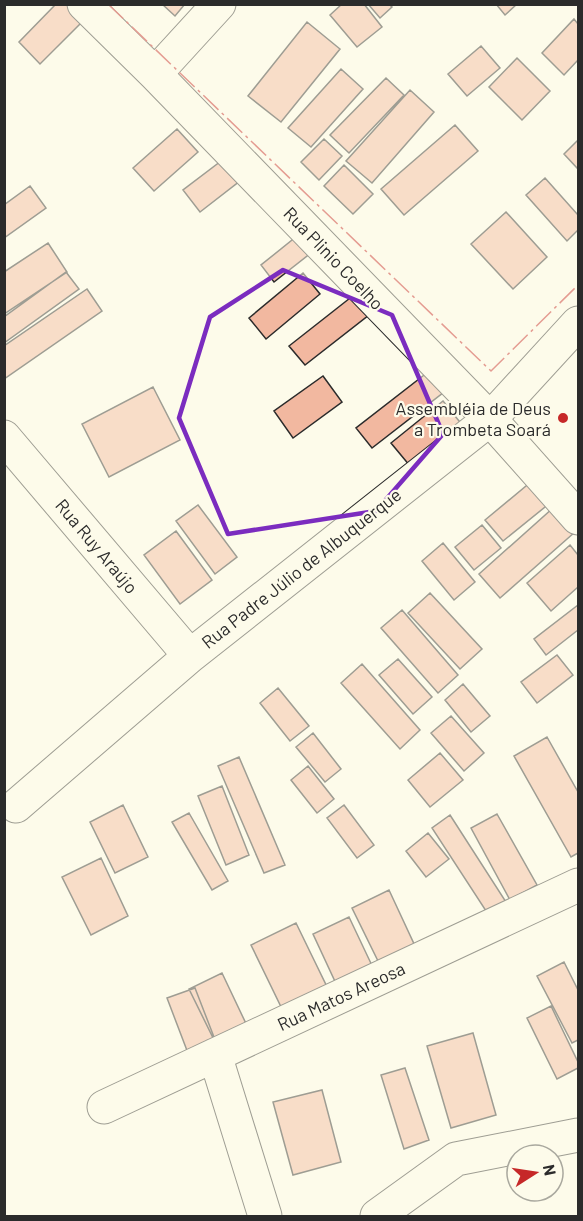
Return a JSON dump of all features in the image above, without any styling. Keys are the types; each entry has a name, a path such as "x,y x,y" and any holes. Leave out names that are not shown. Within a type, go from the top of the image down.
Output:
{"street":[{"name":"Rua Plinio Coelho","path":"84,4 490,419 579,518"},
{"path":"155,74 219,4"},
{"name":"Rua Padre Júlio de Albuquerque","path":"16,806 190,656 490,419 579,323"},
{"name":"Rua Ruy Araújo","path":"4,437 190,656"},
{"name":"Rua Matos Areosa","path":"104,1107 579,885"},
{"path":"215,1055 265,1216"},
{"path":"376,1216 456,1160 579,1135"}],"highlighted area":[{"path":"283,270 392,315 443,434 376,511 228,534 179,418 210,317"}],"building":[{"path":"56,4 73,4 86,18 40,64 19,42"},
{"path":"162,4 185,4 175,16"},
{"path":"342,4 364,4 382,27 357,47 330,15"},
{"path":"368,4 389,4 392,7 380,18"},
{"path":"496,4 517,4 505,15"},
{"path":"574,19 578,24 578,60 564,75 542,53"},
{"path":"307,22 340,49 281,122 248,96"},
{"path":"481,46 500,68 467,96 448,74"},
{"path":"517,58 550,91 522,120 489,87"},
{"path":"341,69 363,89 311,147 288,128"},
{"path":"386,78 404,95 349,153 330,135"},
{"path":"410,90 434,112 372,183 346,161"},
{"path":"455,125 478,151 404,215 381,189"},
{"path":"177,129 198,152 154,191 133,168"},
{"path":"324,139 342,156 319,180 301,162"},
{"path":"578,140 578,169 564,154"},
{"path":"229,155 245,177 200,212 183,190"},
{"path":"344,165 373,194 353,214 324,186"},
{"path":"545,178 578,215 578,230 567,241 526,195"},
{"path":"30,186 46,208 4,238 4,205"},
{"path":"506,212 547,257 513,289 471,244"},
{"path":"302,232 316,249 274,282 261,265"},
{"path":"48,243 67,272 4,314 4,272"},
{"path":"66,272 79,289 4,343 4,317"},
{"path":"303,273 320,294 266,339 249,318"},
{"path":"87,289 102,311 4,379 4,346"},
{"path":"359,291 374,311 305,365 289,346"},
{"path":"428,372 444,392 372,448 356,428"},
{"path":"323,376 342,402 293,438 274,411"},
{"path":"153,387 180,440 109,477 82,424"},
{"path":"443,401 467,431 415,472 391,443"},
{"path":"532,481 550,503 503,541 485,520"},
{"path":"198,505 237,557 215,574 176,521"},
{"path":"553,508 575,532 500,598 479,574"},
{"path":"482,525 501,548 474,570 455,547"},
{"path":"176,531 212,580 180,604 144,555"},
{"path":"443,543 475,582 454,600 422,561"},
{"path":"570,545 578,555 578,587 551,611 527,583"},
{"path":"430,593 482,649 460,669 408,613"},
{"path":"578,605 578,630 546,655 534,639"},
{"path":"402,610 458,675 438,693 381,628"},
{"path":"557,655 573,675 537,703 521,682"},
{"path":"398,659 432,697 413,714 379,675"},
{"path":"362,664 420,730 400,749 341,683"},
{"path":"463,684 490,716 471,732 445,700"},
{"path":"278,688 309,726 290,741 260,703"},
{"path":"451,716 484,753 464,771 431,733"},
{"path":"313,733 341,769 325,782 296,747"},
{"path":"547,737 578,792 578,853 571,857 514,756"},
{"path":"440,753 463,780 430,807 408,780"},
{"path":"239,757 285,865 264,873 218,766"},
{"path":"308,766 334,799 317,813 291,780"},
{"path":"222,786 249,855 226,865 198,796"},
{"path":"123,805 148,857 115,873 90,822"},
{"path":"344,805 374,845 357,858 327,818"},
{"path":"189,813 228,881 212,890 172,822"},
{"path":"497,814 537,885 510,900 471,828"},
{"path":"450,815 506,902 488,914 432,828"},
{"path":"428,833 449,859 426,877 406,851"},
{"path":"101,858 128,916 91,935 62,877"},
{"path":"389,890 415,946 379,963 352,908"},
{"path":"349,917 376,974 339,990 313,934"},
{"path":"296,923 330,993 285,1015 251,945"},
{"path":"564,962 578,990 578,1040 572,1043 537,976"},
{"path":"222,973 250,1032 218,1048 189,989"},
{"path":"195,988 219,1050 191,1061 167,998"},
{"path":"551,1006 578,1062 578,1068 557,1079 527,1018"},
{"path":"473,1033 496,1115 451,1128 427,1046"},
{"path":"405,1068 429,1140 404,1149 381,1075"},
{"path":"322,1090 341,1162 293,1175 273,1102"}],"power":[{"path":"108,4 491,371 578,285"}],"place":[{"name":"Assembléia de Deus a Trombeta Soará","path":"563,418"}]}
